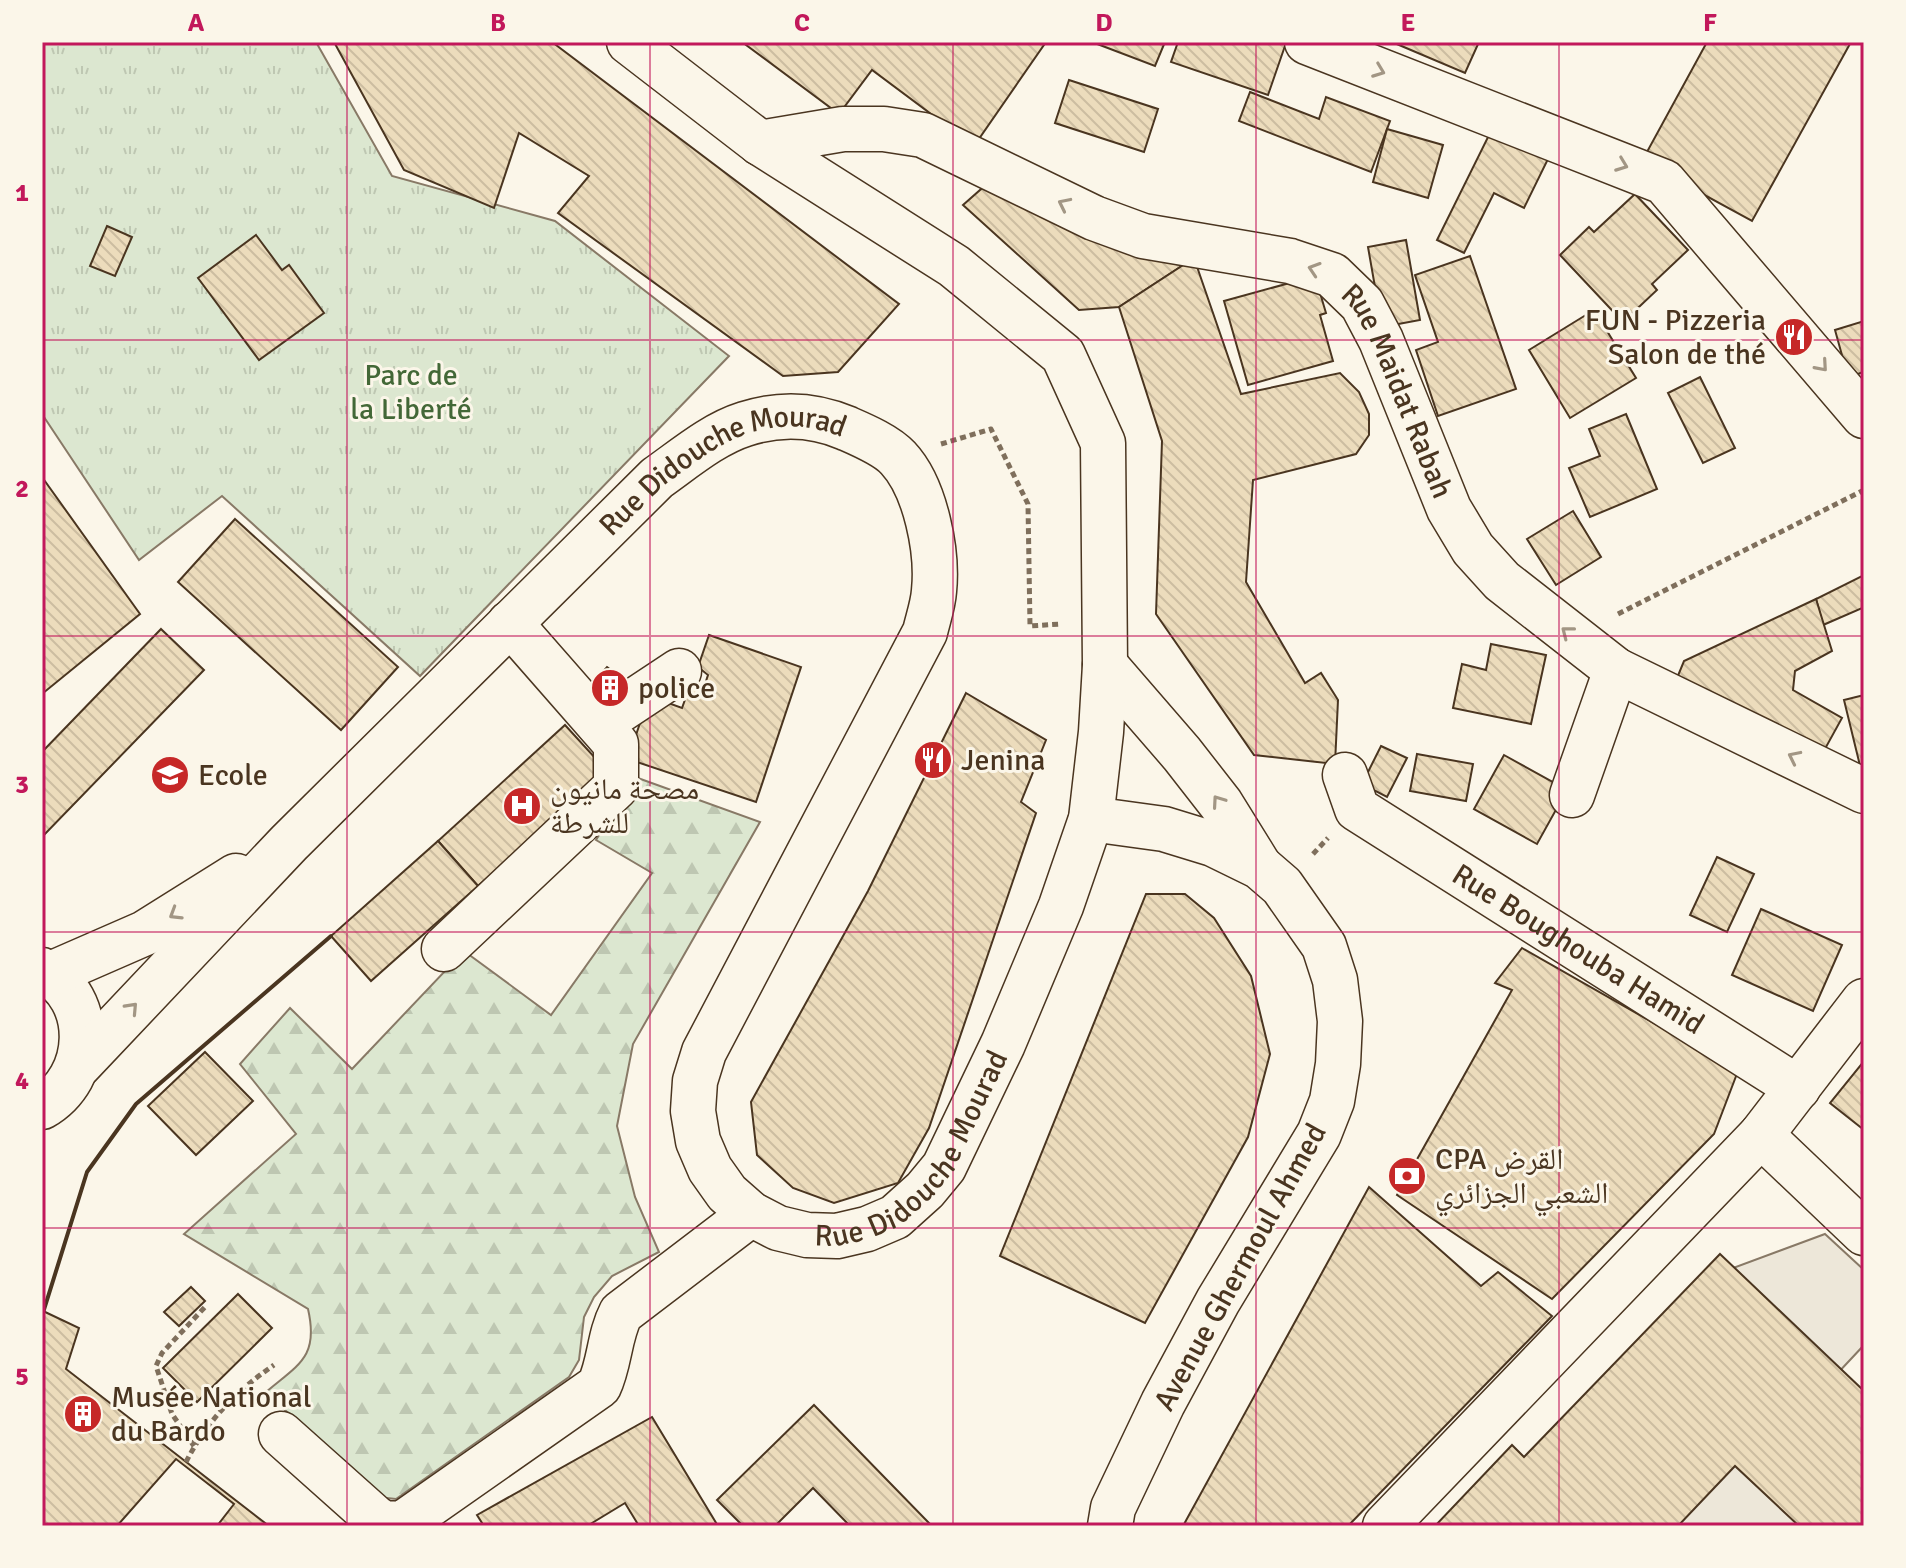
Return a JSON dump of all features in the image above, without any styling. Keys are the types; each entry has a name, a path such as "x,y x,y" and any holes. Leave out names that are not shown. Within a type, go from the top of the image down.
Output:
{"main road":[{"name":"Rue Didouche Mourad","path":"42,1107 68,1086 79,1065 289,843 657,478 715,438 742,424 771,417 801,416 831,421 859,433 898,457 913,480 925,511 934,551 934,592 925,632 704,1052 695,1081 693,1111 698,1141 710,1169 727,1193 751,1214 778,1228 807,1235 837,1236 867,1229 895,1217 925,1190 944,1167 1003,1044 1061,906 1091,819 1105,665 1103,443 1063,355 954,266 760,143 629,42"},
{"path":"1307,42 1664,182 1864,416"},
{"name":"Rue Maidat Rabah","path":"760,143 843,129 884,129 923,135 1094,218 1143,236 1290,261 1332,275 1362,304 1381,340 1449,509 1473,549 1502,581 1616,670 1864,791"},
{"path":"444,949 616,787 616,744 510,623"},
{"path":"1105,665 1211,791 1271,877"},
{"path":"1572,795 1616,670"},
{"path":"599,724 679,671"},
{"name":"Rue Boughouba Hamid","path":"1351,792 1798,1088"},
{"name":"Avenue Ghermoul Ahmed","path":"1091,819 1164,829 1213,844 1271,877 1324,946 1335,980 1340,1021 1332,1101 1319,1134 1218,1301 1163,1403 1113,1508 1110,1526"},
{"name":"Rue Didouche Mourad","path":"46,972 145,933 289,843"},
{"path":"46,972 69,992 79,1015 83,1040 79,1065"},
{"path":"1385,1526 1761,1135 1864,1001"},
{"path":"1761,1135 1864,1233"},
{"path":"281,1434 374,1517 383,1523 402,1524 599,1386 615,1324 621,1313 751,1214"}],"path":[{"path":"898,457 991,429 1028,504 1030,626 1103,623"},
{"path":"1572,637 1864,490"},
{"path":"1271,877 1351,792"},
{"path":"194,1446 172,1414 156,1366 162,1353 205,1307"},
{"path":"186,1462 194,1446 240,1389 274,1365"}],"green space":[{"name":"Parc de la Liberté","path":"42,42 316,42 392,176 555,221 729,356 420,676 222,496 139,560 42,414"},
{"path":"635,777 760,822 633,1044 617,1126 635,1197 659,1252 612,1276 594,1297 584,1317 579,1360 569,1377 396,1499 377,1497 266,1392 304,1358 311,1338 308,1309 184,1234 296,1134 240,1064 290,1008 352,1069 464,951 551,1015 652,873 596,840"}],"shaded area":[{"path":"1825,1234 1864,1270 1864,1345 1820,1392 1864,1526 1485,1526 1717,1274"}],"building":[{"path":"334,42 552,42 899,304 838,372 783,376 558,213 589,176 519,133 494,208 404,170"},
{"path":"742,42 1046,42 974,146 872,70 839,114"},
{"path":"1092,42 1165,42 1155,66"},
{"path":"1178,42 1286,43 1268,95 1171,62"},
{"path":"1392,42 1479,42 1465,73"},
{"path":"1707,42 1851,42 1752,221 1642,161"},
{"path":"1069,80 1158,109 1144,152 1055,123"},
{"path":"1250,92 1319,119 1326,97 1390,121 1371,172 1239,121"},
{"path":"1387,129 1443,145 1428,198 1373,182"},
{"path":"1491,131 1548,159 1524,208 1494,193 1464,253 1437,240"},
{"path":"988,183 1194,258 1119,307 1079,310 963,205"},
{"path":"1635,194 1688,250 1652,284 1657,290 1623,322 1560,255 1589,227 1594,232"},
{"path":"107,226 132,237 115,276 90,266"},
{"path":"256,235 282,270 289,265 324,313 259,360 198,278"},
{"path":"1406,240 1420,320 1382,327 1368,247"},
{"path":"1470,256 1516,389 1438,416 1416,350 1438,342 1415,275"},
{"path":"1194,258 1241,394 1340,373 1359,392 1369,414 1369,435 1356,454 1253,480 1246,582 1305,683 1321,673 1338,700 1335,764 1254,755 1156,614 1162,441 1119,307"},
{"path":"1315,276 1326,313 1320,315 1333,361 1248,385 1224,301"},
{"path":"1594,310 1636,378 1570,418 1529,350"},
{"path":"1864,321 1864,372 1848,377 1835,330"},
{"path":"1700,377 1735,448 1703,463 1668,393"},
{"path":"1626,414 1657,489 1590,517 1569,468 1600,456 1589,429"},
{"path":"42,477 140,614 42,694"},
{"path":"1573,511 1601,557 1556,585 1527,539"},
{"path":"235,519 398,667 341,730 178,582"},
{"path":"1864,575 1864,614 1862,608 1823,625 1816,599"},
{"path":"1816,599 1832,651 1795,671 1793,690 1842,718 1820,758 1677,678 1684,661"},
{"path":"161,629 204,670 42,837 42,752"},
{"path":"709,635 801,667 756,802 628,759 649,696 682,708 690,686 703,690 708,675 698,667"},
{"path":"1491,644 1546,655 1531,724 1453,708 1462,664 1486,670"},
{"name":"police","path":"607,667 633,687 604,709 587,689"},
{"path":"966,693 1046,740 1021,802 1036,813 929,1128 898,1183 834,1203 793,1188 757,1155 751,1102 868,891"},
{"path":"1864,695 1864,782 1844,700"},
{"name":"مصحة مانيون للشرطة","path":"565,725 607,771 478,886 438,841"},
{"path":"1381,746 1407,758 1387,797 1362,784"},
{"path":"1417,754 1473,764 1466,801 1410,791"},
{"path":"1504,755 1567,790 1537,844 1474,809"},
{"path":"438,841 478,886 371,981 331,936"},
{"path":"1717,857 1754,874 1727,932 1690,915"},
{"path":"1146,894 1185,894 1214,918 1251,976 1270,1054 1248,1137 1145,1323 1000,1256"},
{"path":"1761,909 1842,945 1813,1011 1732,975"},
{"path":"1522,948 1738,1071 1714,1134 1552,1299 1397,1195 1512,990 1495,983"},
{"path":"205,1052 253,1101 196,1155 148,1106"},
{"path":"1864,1061 1864,1130 1830,1103"},
{"path":"1369,1187 1481,1286 1498,1272 1552,1316 1348,1526 1183,1526"},
{"path":"1720,1254 1864,1391 1864,1526 1799,1526 1735,1466 1678,1526 1435,1526 1512,1445 1524,1457"},
{"path":"191,1287 205,1301 179,1326 164,1312"},
{"path":"238,1294 272,1328 197,1402 163,1368"},
{"name":"Musée National du Bardo","path":"43,1311 79,1328 66,1369 269,1526 217,1526 234,1504 176,1459 117,1526 42,1526"},
{"path":"814,1405 929,1523 926,1526 850,1526 813,1488 775,1526 743,1526 717,1500"},
{"path":"652,1417 718,1526 639,1526 625,1503 587,1526 484,1526 477,1515"}],"wall":[{"path":"42,1316 87,1172 136,1104 331,936"}],"place":[{"name":"FUN - Pizzeria Salon de thé","path":"1794,337"},
{"name":"police","path":"610,688"},
{"name":"Jenina","path":"933,760"},
{"name":"Ecole","path":"170,775"},
{"name":"مصحة مانيون للشرطة","path":"522,806"},
{"name":"CPA القرض الشعبي الجزائري","path":"1407,1176"},
{"name":"Musée National du Bardo","path":"83,1414"}]}
